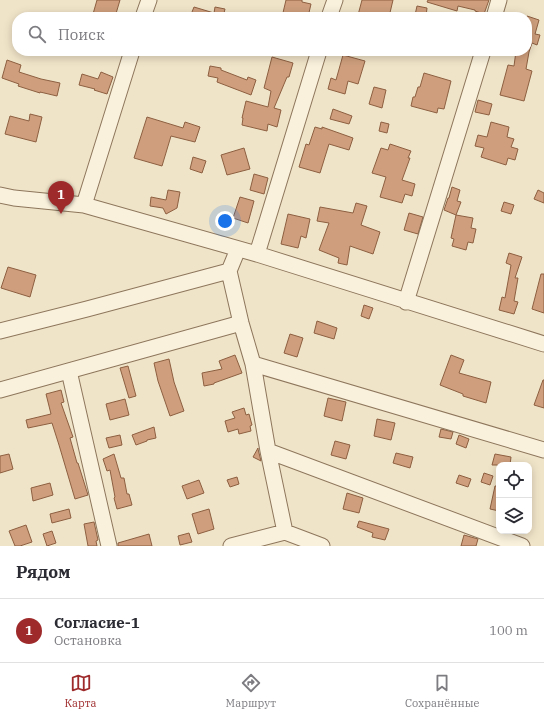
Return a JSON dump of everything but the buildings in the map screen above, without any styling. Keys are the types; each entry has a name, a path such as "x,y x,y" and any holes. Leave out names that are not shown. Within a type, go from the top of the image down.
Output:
{"street":[{"path":"144,12 148,0"},
{"path":"331,12 335,0"},
{"path":"495,12 499,0"},
{"path":"84,205 130,56"},
{"path":"257,254 317,56"},
{"path":"406,302 481,56"},
{"path":"0,195 14,198 84,205 257,254 406,302 544,344"},
{"path":"238,249 228,271 253,364 268,451 285,532"},
{"path":"0,330 87,309 228,271"},
{"path":"0,390 241,323"},
{"path":"253,364 544,450"},
{"path":"69,371 109,546"},
{"path":"268,451 522,546"},
{"path":"231,546 285,532 322,546"}],"place":[{"name":"Согласие-1","path":"61,214"}]}
